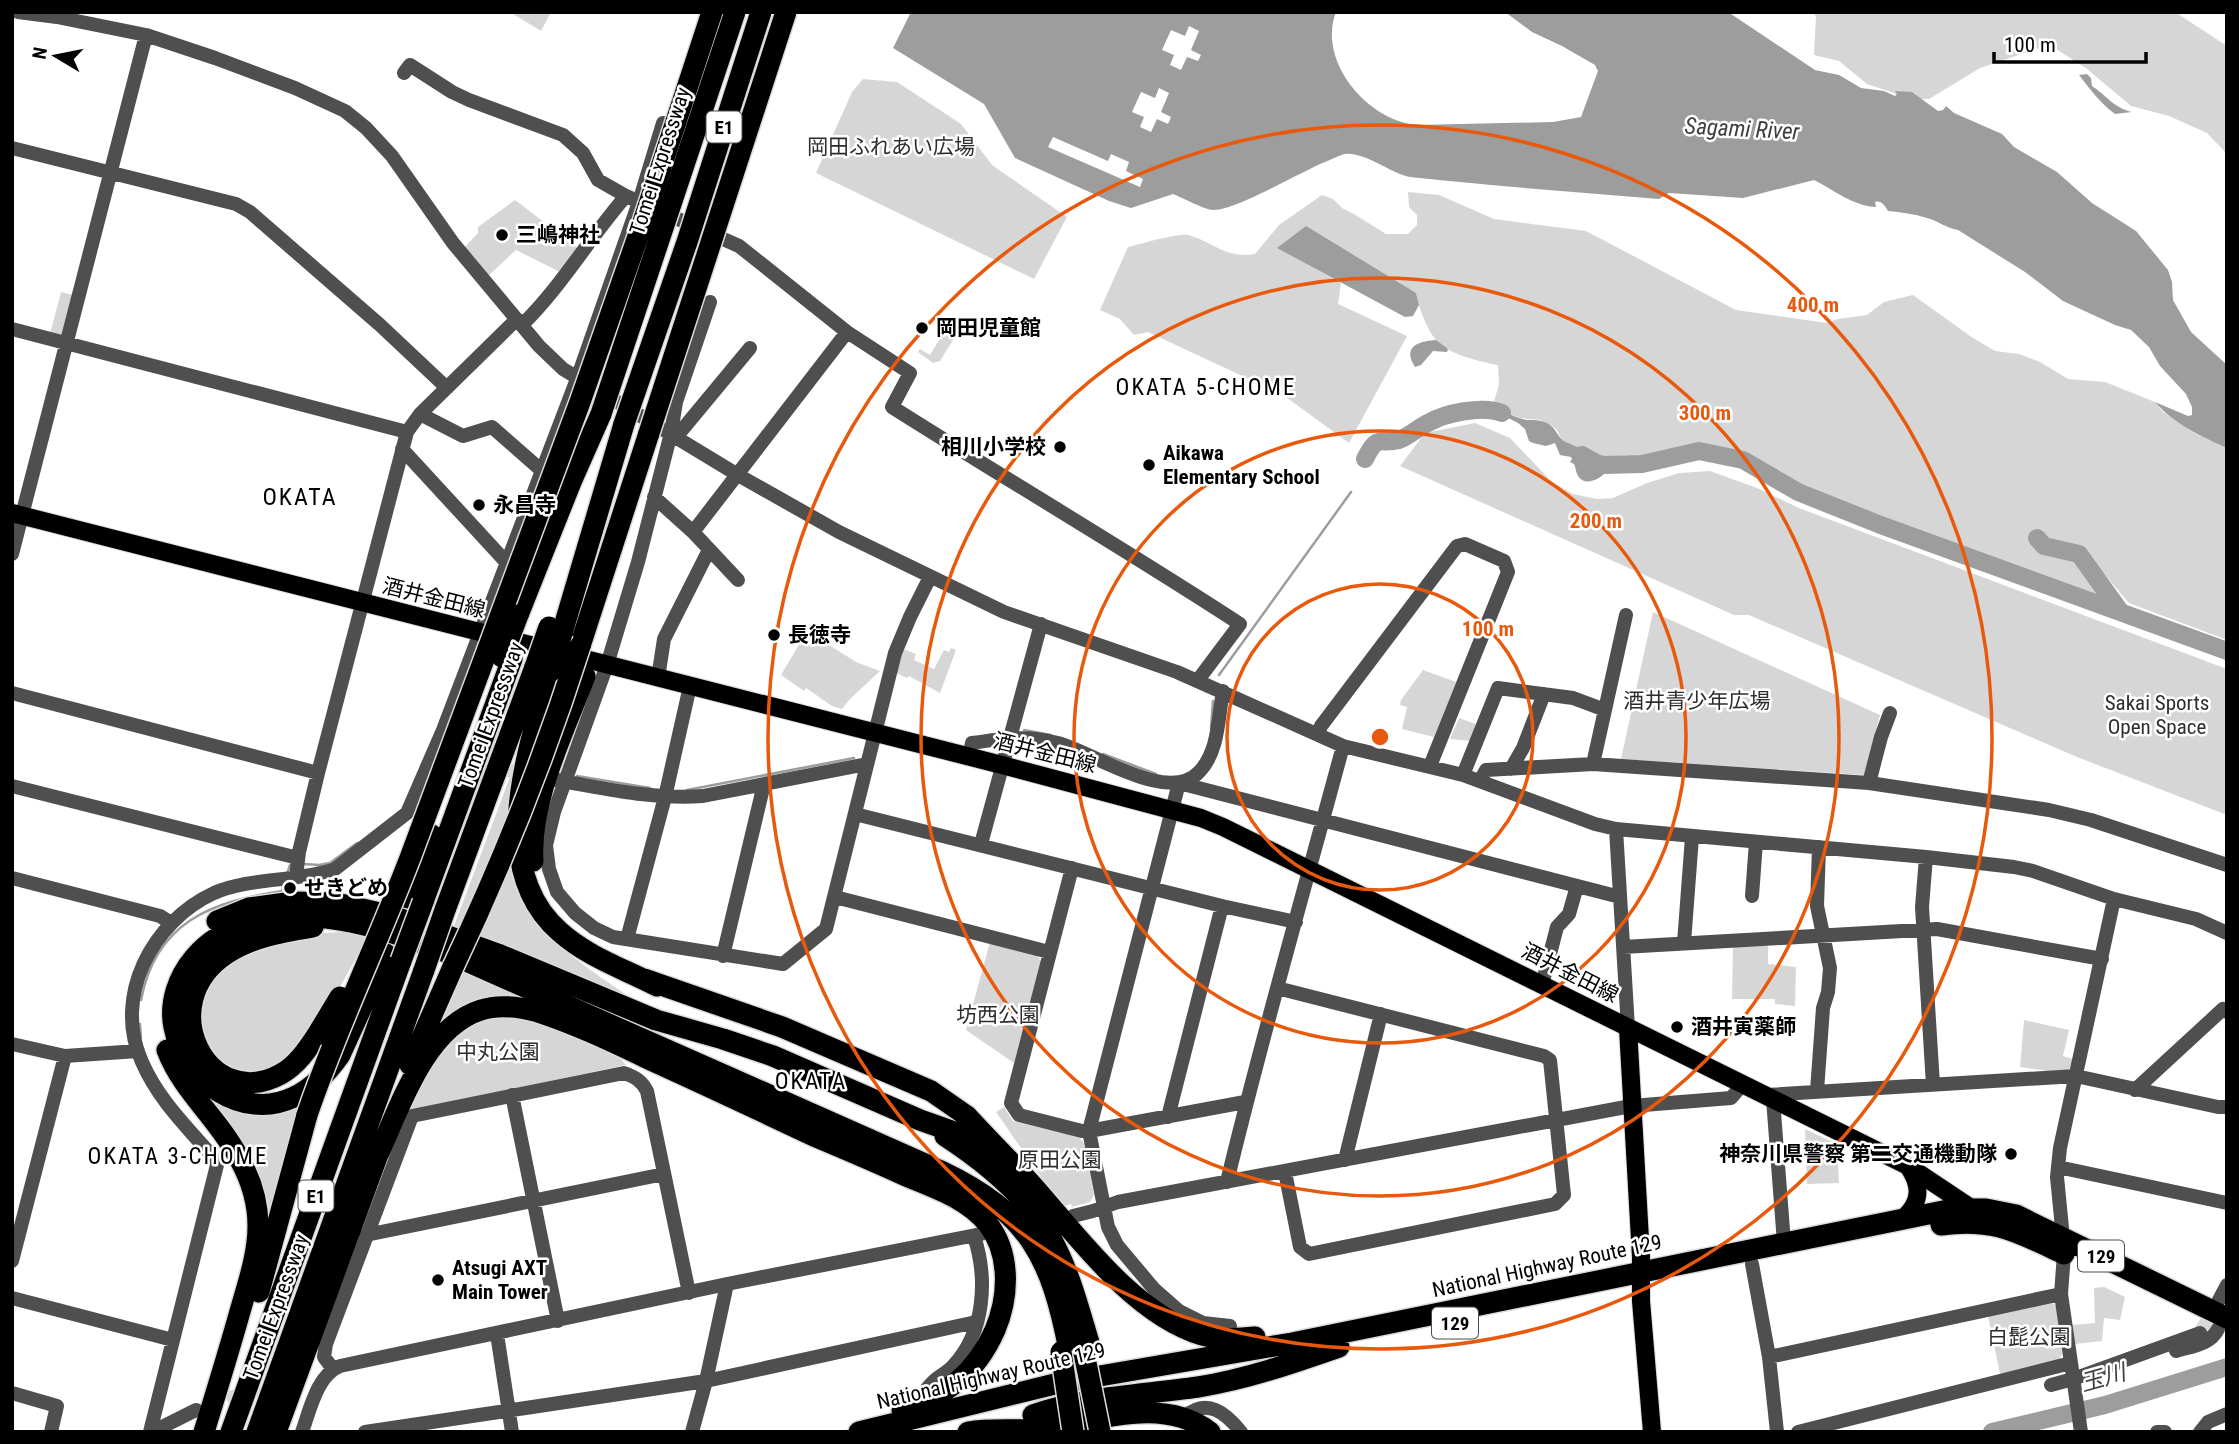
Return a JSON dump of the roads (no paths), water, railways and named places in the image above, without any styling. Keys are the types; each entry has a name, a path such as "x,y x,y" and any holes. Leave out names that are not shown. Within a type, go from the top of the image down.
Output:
{"highway":[{"path":"206,1432 267,1266 307,1115 341,1022 410,896 647,212 712,12"},
{"name":"Tomei Expressway","path":"231,1432 394,957 410,896 507,658 601,414 735,12"},
{"name":"Tomei Expressway","path":"257,1432 445,910 543,669 687,242 761,12"},
{"path":"613,965 581,943 560,922 539,887 533,862 537,809 593,653 663,435 663,388 786,12"},
{"path":"276,1432 412,1060 593,653"},
{"path":"543,669 518,826 521,862 533,899 548,921 569,940 685,1001 772,1056"},
{"path":"370,926 314,927 259,938 235,948 217,960 204,974 194,993 190,1022 194,1040 211,1065 234,1079 262,1080 282,1073 300,1059 365,956 410,896"},
{"path":"206,1432 252,1269 257,1238 257,1212 251,1186 240,1159 184,1082 170,1058 162,1032 160,1005 165,981 176,959 192,939 212,924 249,908 293,902 329,903 365,909 407,921 498,954 656,1020 772,1056 920,1120 986,1144 1007,1159"},
{"path":"394,957 340,1055 312,1086 292,1098 269,1104 242,1102 230,1098 208,1085 184,1056 173,1024 176,990 191,961 216,938 248,924 287,917 331,918 370,926 448,953 941,1171 1000,1205 1053,1264"},
{"path":"644,979 782,1027 931,1091 967,1116 1129,1290 1148,1306 1180,1326 1203,1335 1226,1339 1359,1330"},
{"path":"379,1153 424,1059 450,1029 470,1014 492,1007 526,1009 622,1046 956,1198 981,1217 994,1233 1001,1252 1005,1274 1004,1296 994,1332 980,1357 937,1397 840,1432"},
{"path":"622,1046 697,1063 756,1109"},
{"path":"920,1120 980,1161 1013,1192 1043,1227 1076,1349 1108,1431"},
{"name":"National Highway Route 129","path":"917,1432 1108,1386 1339,1347 1784,1243 1942,1210 1971,1208 2016,1215 2061,1245 2218,1323"},
{"name":"National Highway Route 129","path":"859,1432 1059,1383 1641,1278 1752,1264 1941,1225 1994,1224 2061,1245"},
{"path":"1033,1415 1133,1394 1216,1384 1254,1375 1339,1347"},
{"path":"1073,1432 1076,1349"},
{"path":"1076,1349 1086,1432"},
{"path":"972,1431 1041,1428 1140,1413 1159,1413 1184,1417 1210,1432"}],"main road":[{"name":"酒井金田線","path":"17,514 480,633 593,653 658,678 1172,809 1223,827 1908,1166 1994,1224"},
{"path":"1628,1028 1652,1432"},
{"path":"1904,1218 1915,1205 1919,1189 1908,1166"}],"street":[{"path":"18,12 146,35 295,88 345,111 359,121 392,156 453,243 519,322 549,356 577,379 663,435 839,532 1004,611 1212,686 1343,746 1463,775 1616,830 1926,857 2023,869 2115,899 2196,919 2227,933"},
{"path":"12,554 17,514 67,343 146,35"},
{"path":"404,73 410,65 452,92 563,135 583,153 598,180 611,189 739,246 847,332 910,373 892,407 1037,499 1166,575 1240,624 1212,686 1213,747 1208,761 1191,779 1170,784 1150,780 1062,744 1034,738 1010,737 972,743 969,757"},
{"path":"12,786 324,873 335,869 407,813 438,755 480,633 577,379 632,199 663,123"},
{"path":"12,148 236,204 250,212 380,325 447,388"},
{"path":"297,866 318,773 407,432 419,414 519,322 537,311 604,221 632,199"},
{"path":"710,302 663,435 654,497 638,562 593,653 546,845 556,892 594,929 613,937 723,956 782,964 826,929 895,653 930,577"},
{"path":"12,329 407,432"},
{"path":"693,533 847,332"},
{"path":"663,435 750,348"},
{"path":"419,414 463,436 492,427 541,470"},
{"path":"402,449 507,563"},
{"path":"654,497 738,580"},
{"path":"1318,734 1321,726 1457,546 1465,544 1504,561 1508,572 1430,766"},
{"path":"658,678 664,639 709,550"},
{"path":"1593,764 1626,615"},
{"path":"981,844 1041,624"},
{"path":"628,939 665,797 690,686"},
{"path":"1463,775 1498,688 1573,698 1605,710"},
{"path":"12,694 318,773"},
{"path":"1511,769 1523,748 1544,694"},
{"path":"1869,783 1890,713"},
{"path":"1227,1182 1245,1102 1343,746"},
{"path":"560,781 665,797 703,796 867,764"},
{"path":"1480,781 1486,771 1593,764 1869,783 2049,810 2091,820 2227,865"},
{"path":"1179,783 1089,1131 1108,1227 1117,1245 1160,1295 1180,1311 1203,1323 1230,1326"},
{"path":"1179,783 1620,897"},
{"path":"723,956 764,784"},
{"path":"855,814 1296,922"},
{"path":"1616,830 1628,1028"},
{"path":"1684,943 1692,837"},
{"path":"1750,889 1756,842"},
{"path":"1817,1091 1823,1008 1828,992 1830,968 1817,906 1819,847"},
{"path":"1926,857 1922,891 1933,1085"},
{"path":"151,1432 217,1165 161,1098 138,1051 133,1025 133,1001 138,976 152,947 171,923 188,908 217,892 297,866"},
{"path":"1072,868 1011,1103 1019,1115 1089,1131 1245,1102"},
{"path":"12,878 160,916 171,923"},
{"path":"1542,985 1557,927 1569,914 1577,886"},
{"path":"835,897 1049,952"},
{"path":"2081,1432 2061,1294 2062,1228 2058,1167 2115,899"},
{"path":"1168,1117 1222,906"},
{"path":"1623,947 1937,929 2102,959"},
{"path":"1277,988 1544,1056 1550,1060 1564,1195 1555,1204 1310,1254 1300,1247 1285,1172"},
{"path":"2135,1090 2223,1009 2227,1012"},
{"path":"1345,1160 1381,1014"},
{"path":"12,1044 65,1056 138,1051"},
{"path":"12,1261 65,1056"},
{"path":"302,1432 328,1374 324,1357 326,1344 412,1116 624,1073 635,1077 647,1091 689,1293"},
{"path":"1784,1243 1770,1097 1817,1091 2076,1076 2227,1107"},
{"path":"1073,1216 1118,1202 1631,1106 1731,1098 1743,1084"},
{"path":"512,1095 558,1321"},
{"path":"2058,1167 2227,1203"},
{"path":"366,1236 664,1174"},
{"path":"308,1371 328,1374 727,1284 977,1235 983,1278 976,1322 964,1352 912,1407"},
{"path":"1752,1264 1769,1357 1777,1432"},
{"path":"692,1432 727,1284"},
{"path":"2050,1385 2074,1381 2145,1353 2147,1359 2205,1343 2213,1338 2227,1285"},
{"path":"1769,1357 2061,1294"},
{"path":"12,1298 173,1340"},
{"path":"365,1432 706,1381 976,1322"},
{"path":"497,1334 512,1432"},
{"path":"1798,1432 2071,1363"},
{"path":"12,1393 57,1406 51,1432"},
{"path":"1184,1417 1191,1411 1200,1409 1221,1411 1241,1432"},
{"path":"151,1432 196,1410"},
{"path":"2200,1432 2208,1422 2227,1414"},
{"path":"2157,1432 2165,1432"}],"water":[{"name":"Sagami River","path":"911,12 1336,12 1332,31 1340,68 1350,85 1380,112 1398,121 1416,125 1553,122 1581,117 1598,71 1595,65 1532,32 1505,12 1728,12 1815,70 1839,75 1861,88 1884,91 1895,96 1895,91 1912,92 1938,111 1946,106 1954,113 2002,134 2014,147 2057,172 2092,203 2136,231 2168,270 2173,300 2191,332 2227,365 2227,448 2179,423 2155,402 2188,416 2192,415 2192,407 2186,394 2160,366 2149,347 2131,330 2063,301 2025,272 1958,230 1931,219 1888,211 1879,202 1875,202 1876,207 1859,204 1814,180 1743,198 1669,193 1659,199 1410,177 1361,156 1345,154 1223,209 1213,210 1199,206 1173,194 1131,208 1109,201 1015,158 984,104 893,48","holes":["1189,26 1199,31 1191,50 1201,55 1198,61 1187,57 1181,70 1170,65 1174,55 1162,50 1171,30 1185,36","1159,88 1169,93 1161,112 1171,117 1168,124 1157,119 1151,132 1140,127 1144,117 1132,112 1141,92 1155,98","1053,137 1108,161 1111,154 1129,162 1126,171 1143,179 1140,187 1048,147"]},
{"path":"2087,74 2091,78 2092,86 2115,104 2132,112 2115,114 2110,110 2079,75"},
{"path":"1306,226 1416,293 1419,305 1413,316 1405,317 1277,248"},
{"path":"1436,340 1448,349 1447,352 1433,351 1421,365 1415,367 1410,354 1414,346"},
{"path":"1483,407 1546,423 1553,427 1564,441 1595,456 1606,472 1592,481 1584,481 1577,475 1574,464 1570,462 1571,457 1560,455 1555,443 1546,446 1529,441 1525,429 1518,423 1495,411 1481,414 1479,409"}],"waterway":[{"path":"1365,459 1376,443 1399,440 1435,419 1475,410 1502,413"},
{"path":"1582,455 1604,465 1642,464 1699,451 1743,460 1798,492 1878,524 2227,651"},
{"path":"1219,675 1351,492"},
{"path":"2037,538 2044,546 2079,554 2120,611"},
{"path":"1211,728 1213,701"},
{"path":"1024,730 1051,735"},
{"path":"1103,754 1156,774"},
{"path":"687,790 854,758"},
{"path":"577,776 650,788"},
{"path":"304,864 330,863 357,843"},
{"path":"287,874 290,865 294,864"},
{"path":"141,1000 148,973 160,951 174,934 191,920 211,909 282,891 283,886"},
{"path":"140,1024 141,1038"},
{"name":"玉川","path":"1992,1432 2105,1405 2227,1367"}],"tunnel":[{"path":"444,756 532,775"},
{"path":"2200,1333 2217,1304"},
{"path":"207,1406 277,1382"}],"place":[{"name":"三嶋神社","path":"502,235"},
{"name":"岡田児童館","path":"922,328"},
{"name":"相川小学校","path":"1060,447"},
{"name":"Aikawa Elementary School","path":"1149,465"},
{"name":"永昌寺","path":"479,505"},
{"name":"長徳寺","path":"774,635"},
{"name":"せきどめ","path":"290,888"},
{"name":"酒井寅薬師","path":"1677,1027"},
{"name":"神奈川県警察 第二交通機動隊","path":"2011,1154"},
{"name":"Atsugi AXT Main Tower","path":"438,1280"}],"district":[{"name":"OKATA 5-CHOME","path":"1206,387"},
{"name":"OKATA","path":"300,497"},
{"name":"OKATA","path":"811,1081"},
{"name":"OKATA 3-CHOME","path":"178,1156"}],"park label":[{"name":"岡田ふれあい広場","path":"891,147"},
{"name":"酒井青少年広場","path":"1697,701"},
{"name":"Sakai Sports Open Space","path":"2157,715"},
{"name":"坊西公園","path":"998,1015"},
{"name":"中丸公園","path":"498,1052"},
{"name":"原田公園","path":"1060,1160"},
{"name":"白髭公園","path":"2029,1337"}]}
